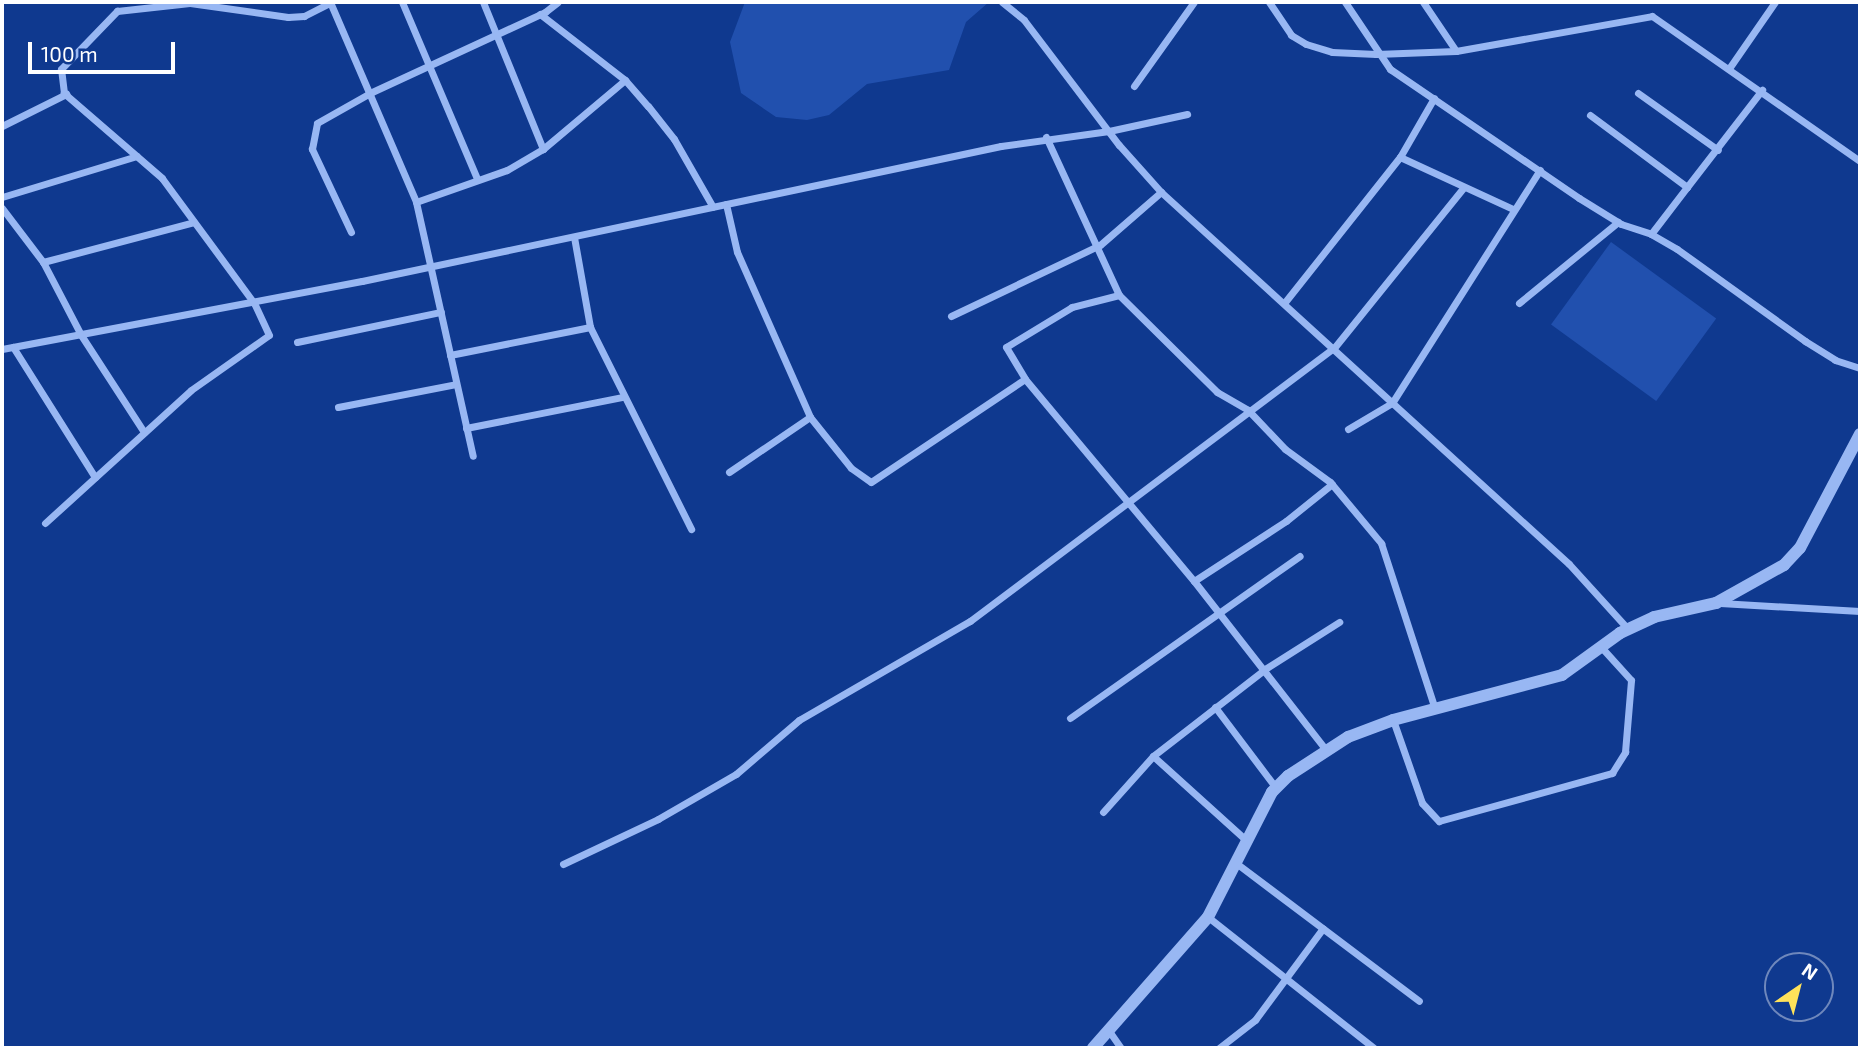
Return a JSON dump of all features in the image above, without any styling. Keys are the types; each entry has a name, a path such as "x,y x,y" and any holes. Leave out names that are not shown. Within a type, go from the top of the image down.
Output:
{"street":[{"path":"113,2 117,11"},
{"path":"45,523 191,390 269,335 254,303 162,178 66,94 61,69 117,11 190,3 288,17 304,16 331,2 372,92 416,202 473,456"},
{"path":"402,2 477,179"},
{"path":"483,2 543,149"},
{"path":"351,232 312,149 317,123 428,64 495,32 541,14 558,2"},
{"path":"1003,2 1024,20 1109,131 1161,192 1285,302 1392,404 1569,564 1628,629"},
{"path":"1134,86 1194,2"},
{"path":"1269,2 1291,36 1306,44 1332,52 1381,54 1456,51 1652,16 1730,67 1860,161"},
{"path":"1345,2 1390,69 1618,222 1651,234 1805,341 1835,360 1860,368"},
{"path":"1423,2 1456,51"},
{"path":"1730,67 1774,2"},
{"path":"541,14 625,80 674,139 713,207"},
{"path":"416,202 507,170 543,149 625,80"},
{"path":"1651,234 1762,90"},
{"path":"1638,93 1717,150"},
{"path":"2,126 66,94"},
{"path":"1285,302 1400,157 1434,98"},
{"path":"2,349 254,303 1046,137 1109,131 1187,114"},
{"path":"1590,115 1688,187"},
{"path":"1046,137 1100,245 1119,295 1217,392 1248,410 1285,449 1332,484 1381,543 1435,709"},
{"path":"2,197 137,156"},
{"path":"1400,157 1513,209"},
{"path":"1348,429 1392,404 1540,170"},
{"path":"563,864 658,819 736,774 799,720 970,621 1334,348 1463,188"},
{"path":"951,316 1100,245 1161,192"},
{"path":"726,204 737,252 810,417 851,468 872,482 1025,379"},
{"path":"2,208 43,262 81,335 144,432"},
{"path":"43,262 194,222"},
{"path":"1519,303 1618,222"},
{"path":"574,237 590,327 691,529"},
{"path":"1119,295 1072,307 1006,347 1025,379 1194,581 1265,669 1325,750"},
{"path":"297,342 441,312"},
{"path":"450,355 590,327"},
{"path":"13,347 95,477"},
{"path":"338,407 456,384"},
{"path":"466,428 623,397"},
{"path":"729,471 810,417"},
{"path":"1716,603 1784,565 1800,548 1860,434"},
{"path":"1194,581 1286,521 1332,484"},
{"path":"1070,718 1300,556"},
{"path":"1093,1048 1208,917 1245,840 1276,788 1325,750 1393,720 1562,675 1628,629 1654,617 1716,603 1860,611"},
{"path":"1103,812 1153,756 1214,706 1265,669 1339,622"},
{"path":"1393,720 1422,803 1439,821 1612,773 1625,752 1631,680 1602,648"},
{"path":"1214,706 1276,788"},
{"path":"1153,756 1245,840"},
{"path":"1236,863 1419,1001"},
{"path":"1208,917 1374,1048"},
{"path":"1219,1048 1255,1020 1323,928"},
{"path":"1109,1031 1121,1048"}],"shaded area":[{"path":"745,2 989,2 966,22 949,70 867,84 829,115 807,120 776,117 741,93 730,42"},
{"path":"1611,242 1716,318 1656,401 1551,325"}]}
